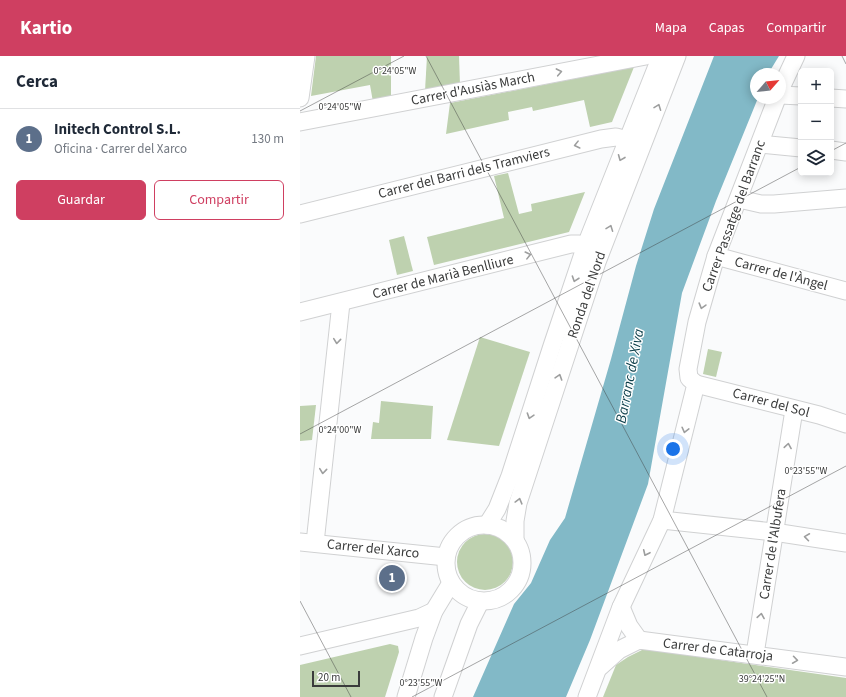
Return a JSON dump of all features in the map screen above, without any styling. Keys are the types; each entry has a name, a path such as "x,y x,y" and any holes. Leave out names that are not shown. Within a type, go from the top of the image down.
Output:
{"street":[{"path":"300,98 306,56"},
{"name":"Ronda del Nord","path":"487,524 497,509 510,476 586,246 628,140 656,56"},
{"name":"Carrer d'Ausiàs March","path":"300,122 599,60 656,56"},
{"name":"Ronda del Nord","path":"515,540 515,521 518,503 597,262 677,56"},
{"path":"786,77 796,56"},
{"path":"786,95 798,96"},
{"path":"834,98 846,99"},
{"name":"Carrer Passatge del Barranc","path":"696,384 690,378 688,369 697,322 716,256 775,104"},
{"name":"Carrer del Barri dels Tramviers","path":"300,214 605,138 616,137 628,140"},
{"path":"760,144 798,148"},
{"path":"834,150 846,152"},
{"path":"739,199 761,204 774,204 846,198"},
{"name":"Carrer de Marià Benlliure","path":"300,312 341,303 571,244 586,246"},
{"name":"Carrer de l'Àngel","path":"716,256 846,292"},
{"path":"307,543 341,303"},
{"path":"587,697 621,607 662,520 696,384"},
{"name":"Carrer del Sol","path":"696,384 794,410 819,415 846,424"},
{"name":"Carrer de l'Albufera","path":"755,654 794,410"},
{"path":"662,520 774,532 846,543"},
{"path":"456,588 470,599 480,602 493,601 505,596 514,588 521,576 523,564 521,551 515,540 507,532 497,527 487,524 474,525 456,537 450,546 446,557 447,570 456,588 464,622 464,638"},
{"name":"Carrer del Xarco","path":"307,543 446,557"},
{"path":"300,646 419,618 434,610 456,588"},
{"path":"443,697 469,624 480,602"},
{"path":"598,668 619,650 639,640 629,626 621,607"},
{"path":"406,697 434,610"},
{"path":"402,622 420,631 424,638"},
{"name":"Carrer de Catarroja","path":"639,640 846,667"}],"green space":[{"path":"316,56 391,56 391,98 373,102 370,85 311,96"},
{"path":"427,56 459,56 460,85 425,91"},
{"path":"634,67 612,122 590,127 584,100 533,111 532,107 508,112 509,120 446,134 450,103"},
{"path":"508,173 519,214 532,211 531,204 585,192 569,232 434,265 427,237 504,218 494,176"},
{"path":"404,236 413,271 397,275 389,240"},
{"path":"480,337 530,352 499,446 447,440"},
{"path":"708,349 722,352 716,377 703,374"},
{"path":"381,401 433,406 431,439 371,439 373,422 379,423"},
{"path":"316,405 312,440 300,441 300,406"},
{"path":"479,534 491,534 501,538 509,546 513,556 513,568 509,578 501,586 491,590 479,590 469,586 461,578 457,568 457,556 461,546 469,538"},
{"path":"390,644 398,646 399,652 385,697 300,697 300,665"},
{"path":"644,649 846,678 846,697 603,697 616,665"}],"water":[{"name":"Barranc de Xiva","path":"714,56 779,56 772,68 750,68 750,104 756,104 716,201 682,293 648,484 590,640 566,697 473,697 514,604 531,583 550,540 565,518 636,266 654,209"}],"place":[{"name":"Initech Control S.L.","path":"392,578"}]}
